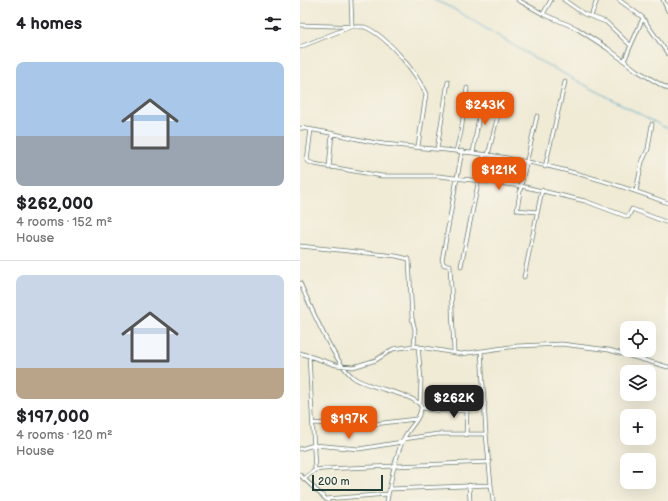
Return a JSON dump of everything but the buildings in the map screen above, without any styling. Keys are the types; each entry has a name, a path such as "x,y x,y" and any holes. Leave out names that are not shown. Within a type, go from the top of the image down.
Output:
{"street":[{"path":"351,0 352,26"},
{"path":"518,0 543,14 576,28 668,89"},
{"path":"543,14 551,0"},
{"path":"564,0 584,14 606,22 630,45"},
{"path":"591,16 597,0"},
{"path":"619,0 632,8 643,18 668,54"},
{"path":"663,0 668,11"},
{"path":"624,61 643,18"},
{"path":"300,24 365,27 380,37 404,61 426,94 418,146"},
{"path":"300,47 352,26"},
{"path":"437,149 448,82"},
{"path":"545,167 565,82"},
{"path":"456,151 461,132 467,88"},
{"path":"461,266 479,182 503,95"},
{"path":"473,153 482,97"},
{"path":"537,116 517,210 537,212"},
{"path":"636,191 642,162 648,149 652,124"},
{"path":"300,128 373,142 462,151 526,162 588,176 668,203"},
{"path":"311,129 307,161 329,168 382,176 430,176 521,186 585,201 628,217 632,209 668,223"},
{"path":"329,168 332,133"},
{"path":"454,352 450,265 444,265 442,260 462,151"},
{"path":"524,277 542,190"},
{"path":"300,246 396,256 409,259 412,318 415,330 414,346"},
{"path":"300,283 314,315 343,366 355,378 368,386 403,396 421,406 452,412 467,411 485,404"},
{"path":"300,350 300,353 343,366 353,367 365,364 392,349 414,346 461,354 517,346 562,344 609,350 668,367"},
{"path":"387,501 394,467 403,440 420,413 421,380 418,346"},
{"path":"481,351 486,434 493,501"},
{"path":"309,355 315,470"},
{"path":"466,435 467,411"},
{"path":"313,423 358,426 416,419"},
{"path":"300,449 314,445 359,449 438,434 486,434"},
{"path":"304,478 315,470 490,462"},
{"path":"300,475 327,500 388,494"},
{"path":"390,489 447,488 491,485"},
{"path":"469,486 470,501"}],"waterway":[{"path":"434,0 452,8 538,60 668,129"}]}
